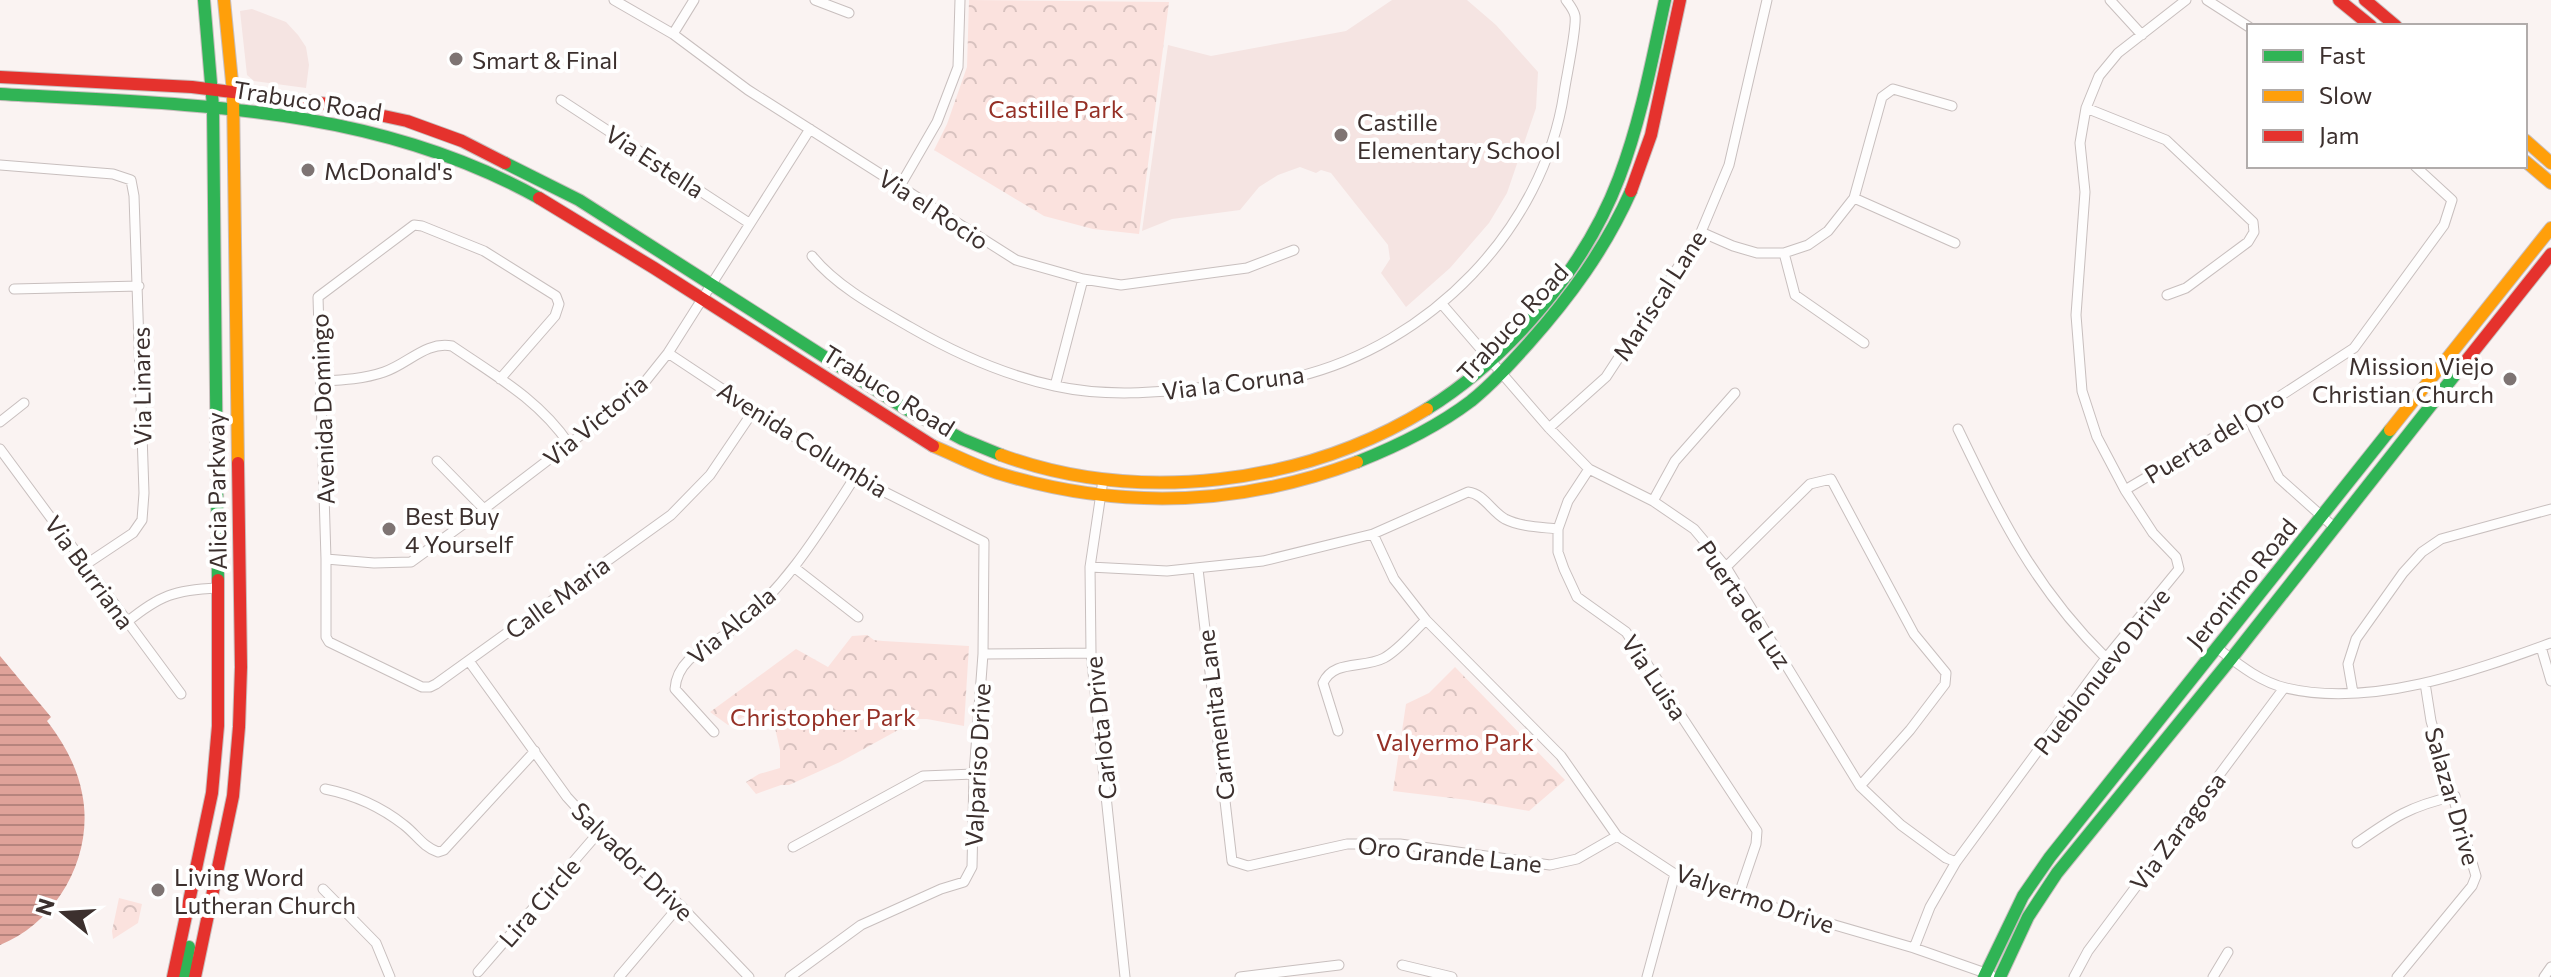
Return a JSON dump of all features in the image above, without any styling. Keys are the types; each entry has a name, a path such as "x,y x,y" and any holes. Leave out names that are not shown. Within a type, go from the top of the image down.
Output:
{"main road":[{"name":"Alicia Parkway","path":"173,977 212,793 218,726 213,107 204,0"},
{"name":"Alicia Parkway","path":"195,977 233,796 241,682 233,92 224,0"},
{"name":"Trabuco Road","path":"0,77 233,92 328,104 407,121 462,141 579,200 906,409 959,439 1019,462 1080,477 1160,484 1195,483 1263,474 1378,436 1413,419 1460,389 1492,360 1556,290 1593,234 1626,161 1643,103 1665,0"},
{"name":"Trabuco Road","path":"0,94 233,108 331,122 393,136 474,166 550,204 929,444 1003,475 1101,497 1206,500 1252,495 1326,475 1368,459 1468,403 1502,373 1581,283 1611,232 1646,154 1680,0"},
{"path":"2339,0 2369,24"},
{"path":"2365,0 2394,24"},
{"path":"2527,142 2551,163"},
{"path":"2527,163 2551,183"},
{"name":"Jeronimo Road","path":"1992,976 2023,896 2050,857 2551,228"},
{"name":"Jeronimo Road","path":"1992,976 2057,873 2231,659 2551,254"},
{"path":"217,588 240,587"},
{"path":"184,977 195,917 192,892"}],"street":[{"name":"Via el Rocio","path":"614,0 673,34 748,90 1016,260 1083,279 1121,285 1247,268 1294,250"},
{"path":"673,34 694,0"},
{"path":"815,0 849,13"},
{"path":"900,186 937,122 958,67 960,0"},
{"name":"Via la Coruna","path":"812,256 823,270 946,348 997,369 1055,386 1109,394 1159,392 1294,377 1337,364 1386,341 1441,303 1488,258 1517,220 1543,172 1563,99 1575,16 1566,0"},
{"name":"Mariscal Lane","path":"1549,428 1606,377 1701,232 1729,165 1767,0"},
{"path":"2110,0 2142,35"},
{"name":"Pueblonuevo Drive","path":"1914,948 1930,907 1956,862 2106,658 2179,569 2176,557 2153,533 2125,490 2097,437 2082,391 2076,315 2085,192 2080,143 2086,108 2099,76 2118,53 2186,0"},
{"path":"2207,0 2247,26"},
{"path":"1701,232 1757,253 1784,253 1808,245 1828,231 1854,198 1882,97 1893,89 1952,106"},
{"name":"Via Estella","path":"561,100 749,223"},
{"path":"2086,108 2166,140 2253,222 2254,232 2248,242 2186,288 2167,295"},
{"name":"Via Victoria","path":"326,559 411,562 636,393 668,353 810,129"},
{"name":"Via Linares","path":"0,165 113,174 131,180 139,286 142,520 133,533 85,565"},
{"name":"Puerta del Oro","path":"2125,490 2248,417 2354,348 2444,225 2452,200 2417,168"},
{"path":"1854,198 1955,243"},
{"name":"Avenida Domingo","path":"326,637 318,297 410,227 422,226 484,251 556,296 559,304 555,316 500,379"},
{"path":"1784,253 1795,295 1864,343"},
{"path":"1055,386 1083,279"},
{"path":"14,289 139,286"},
{"name":"Puerta de Luz","path":"1441,303 1549,428 1589,469 1653,501 1694,529 1726,567 1860,786 1901,825 1956,862"},
{"path":"322,381 382,373 438,344 452,346 536,404 555,423 569,444"},
{"name":"Avenida Columbia","path":"668,353 855,477 984,542"},
{"path":"1653,501 1675,461 1735,393"},
{"path":"0,422 24,403"},
{"name":"Calle Maria","path":"326,637 329,642 422,687 430,687 671,515 710,475 754,410"},
{"path":"2248,417 2279,478 2335,528"},
{"path":"1958,429 2021,554 2053,600 2106,658"},
{"name":"Via Burriana","path":"0,449 181,694"},
{"path":"437,461 484,509"},
{"path":"1090,567 1167,571 1263,561 1373,534 1468,492 1478,495 1495,512 1512,521 1558,529 1568,501 1589,469"},
{"name":"Via Alcala","path":"714,732 675,689 676,676 682,665 737,626 795,568 855,477"},
{"path":"1726,567 1810,484 1831,479 1914,634 1946,673 1945,684 1910,730 1860,786"},
{"name":"Carlota Drive","path":"1103,480 1090,567 1091,653 1125,977"},
{"path":"2353,693 2348,664 2356,639 2403,573 2422,552 2441,539 2551,509"},
{"name":"Via Luisa","path":"1558,529 1558,552 1577,597 1626,632 1757,831 1756,844 1738,897"},
{"name":"Valyermo Drive","path":"1373,534 1394,579 1426,620 1561,756 1617,836 1675,874 1738,897 1914,948 1992,976"},
{"name":"Valpariso Drive","path":"790,977 861,925 941,889 964,882 972,867 974,774 983,654 984,542"},
{"path":"795,568 858,617"},
{"name":"Carmenita Lane","path":"1198,569 1232,861"},
{"path":"127,622 166,596 184,590 217,588"},
{"path":"1338,731 1323,683 1328,673 1341,666 1361,666 1385,658 1426,620"},
{"path":"2217,648 2258,677 2284,688 2317,693 2353,693 2389,691 2425,683 2546,645 2551,681"},
{"path":"983,654 1091,653"},
{"name":"Salvador Drive","path":"469,661 567,797 599,832 680,905 749,977"},
{"name":"Salazar Drive","path":"2397,977 2472,886 2476,876 2431,721 2425,683"},
{"name":"Via Zaragosa","path":"2074,977 2088,951 2284,688"},
{"path":"325,789 347,794 388,813 425,845 438,852 444,850 535,751"},
{"path":"793,847 923,776 974,774"},
{"path":"2357,843 2399,813 2455,796"},
{"name":"Lira Circle","path":"478,972 599,832"},
{"name":"Oro Grande Lane","path":"1232,861 1248,866 1347,844 1386,844 1550,865 1577,859 1617,836"},
{"path":"1647,977 1675,874"},
{"path":"323,889 376,943 390,977"},
{"path":"619,977 680,905"},
{"path":"2213,977 2228,952"},
{"path":"1240,977 1339,965"},
{"path":"1402,965 1452,977"},
{"path":"2544,977 2551,967"}],"shaded area":[{"name":"Castille Elementary School","path":"1392,0 1467,0 1496,25 1538,72 1536,108 1507,193 1489,223 1450,268 1406,307 1381,273 1390,259 1388,245 1331,173 1321,170 1316,173 1300,167 1278,175 1259,187 1240,210 1172,219 1142,231 1168,45 1211,56 1346,31"},
{"path":"252,9 286,22 298,35 306,47 309,65 306,88 254,81 247,75 240,11"},
{"path":"0,656 51,717 47,721 77,773 85,816 77,862 55,903 21,934 0,945"}],"green space":[{"name":"Castille Park","path":"969,0 1169,2 1139,234 1093,229 1044,216 934,150 947,124 967,67"},
{"name":"Christopher Park","path":"867,635 883,641 969,646 964,726 913,719 840,762 789,785 756,794 746,782 759,774 780,768 780,750 773,719 743,717 728,725 710,712 796,649 828,667 852,636"},
{"name":"Valyermo Park","path":"1455,667 1565,780 1529,811 1393,791 1406,704 1429,693"},
{"path":"119,898 142,904 138,923 113,939 112,931"}],"traffic: fast":[{"path":"204,0 213,107 218,580"},
{"path":"1427,409 1487,364 1515,337 1565,277 1586,245 1604,212 1627,156 1665,0"},
{"path":"0,94 208,107 344,127 410,144 475,167 539,198"},
{"path":"505,163 579,200 906,409 962,439 1001,455"},
{"path":"1357,462 1445,419 1494,381 1572,290 1610,233 1631,191"},
{"path":"2000,977 2028,917 2057,873 2458,371"},
{"path":"1984,977 2023,896 2050,857 2390,430"},
{"path":"184,977 189,947"}],"traffic: slow":[{"path":"224,0 233,92 238,463"},
{"path":"2527,142 2551,163"},
{"path":"2527,163 2551,183"},
{"path":"2390,430 2551,228"},
{"path":"1001,455 1054,470 1108,480 1163,482 1219,479 1274,470 1327,455 1379,435 1427,409"},
{"path":"933,446 992,471 1046,486 1135,498 1224,495 1269,488 1357,462"}],"traffic: jam":[{"path":"1631,191 1651,135 1680,0"},
{"path":"2339,0 2369,24"},
{"path":"2365,0 2394,24"},
{"path":"0,77 192,87 328,104 407,121 462,141 505,163"},
{"path":"539,198 933,446"},
{"path":"2458,371 2551,254"},
{"path":"195,977 233,796 239,727 238,463"},
{"path":"173,977 212,793 218,726 218,580"}],"place":[{"name":"Smart & Final","path":"456,59"},
{"name":"Castille Elementary School","path":"1341,135"},
{"name":"McDonald's","path":"308,170"},
{"name":"Mission Viejo Christian Church","path":"2510,379"},
{"name":"Best Buy 4 Yourself","path":"389,529"},
{"name":"Living Word Lutheran Church","path":"158,890"}]}
